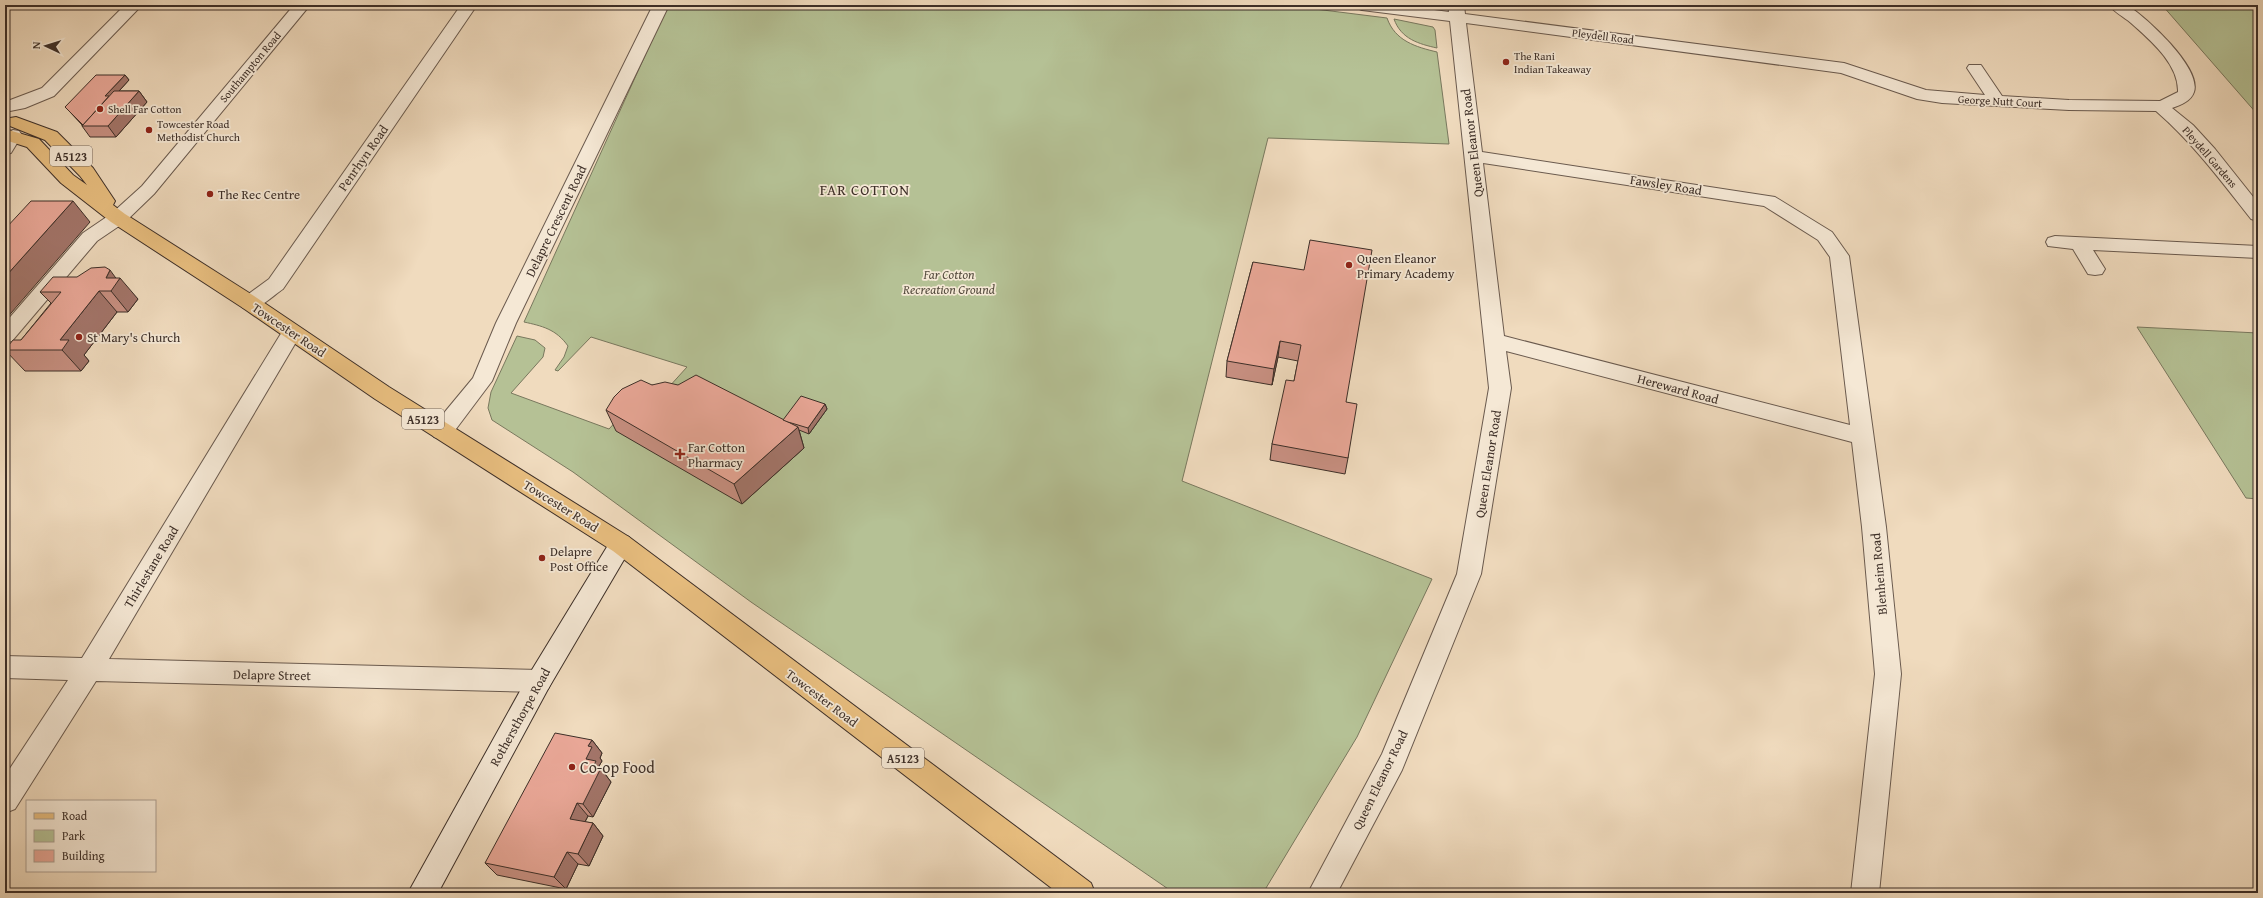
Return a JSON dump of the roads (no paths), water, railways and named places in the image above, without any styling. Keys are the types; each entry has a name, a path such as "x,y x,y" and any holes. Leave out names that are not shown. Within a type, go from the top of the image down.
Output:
{"main road":[{"name":"Towcester Road","path":"5,119 29,126 51,136 86,172 118,218"},
{"name":"Towcester Road","path":"8,140 33,144 67,179 118,218 250,303 442,431 621,544 1082,893"}],"street":[{"path":"5,107 19,104 48,92 134,5"},
{"name":"Southampton Road","path":"5,336 90,237 118,218 148,190 302,5"},
{"name":"Penrhyn Road","path":"250,303 276,284 469,5"},
{"name":"Delapre Crescent Road","path":"442,431 482,381 506,323 661,5"},
{"name":"Pleydell Road","path":"1362,5 1456,11 1844,68"},
{"path":"2117,5 2151,33 2184,74 2188,84 2186,94 2176,101 2160,106"},
{"name":"Queen Eleanor Road","path":"1322,893 1393,761 1469,574 1500,388 1456,11"},
{"name":"George Nutt Court","path":"1844,68 1923,95 1996,101 2160,106"},
{"path":"1975,68 1996,101"},
{"name":"Pleydell Gardens","path":"2160,106 2187,129 2209,153 2258,215"},
{"name":"Fawsley Road","path":"1474,156 1769,202 1794,214 1825,236 1839,256"},
{"path":"2055,242 2258,252"},
{"path":"2079,243 2095,269"},
{"name":"Blenheim Road","path":"1839,256 1874,527 1888,674 1865,893"},
{"name":"Thirlestane Road","path":"5,800 88,671 292,332"},
{"name":"Hereward Road","path":"1495,341 1862,436"},
{"name":"Rothersthorpe Road","path":"422,893 539,681 621,544"},
{"name":"Delapre Street","path":"5,667 88,671 539,681"}],"place":[{"name":"The Rani Indian Takeaway","path":"1506,62"},
{"name":"Shell Far Cotton","path":"100,109"},
{"name":"Towcester Road Methodist Church","path":"149,130"},
{"name":"The Rec Centre","path":"210,194"},
{"name":"Queen Eleanor Primary Academy","path":"1349,265"},
{"name":"St Mary's Church","path":"79,337"},
{"name":"Far Cotton Pharmacy","path":"680,454"},
{"name":"Delapre Post Office","path":"542,558"},
{"name":"Co-op Food","path":"572,767"}],"district":[{"name":"FAR COTTON","path":"865,189"}],"park label":[{"name":"Far Cotton Recreation Ground","path":"949,282"}]}
